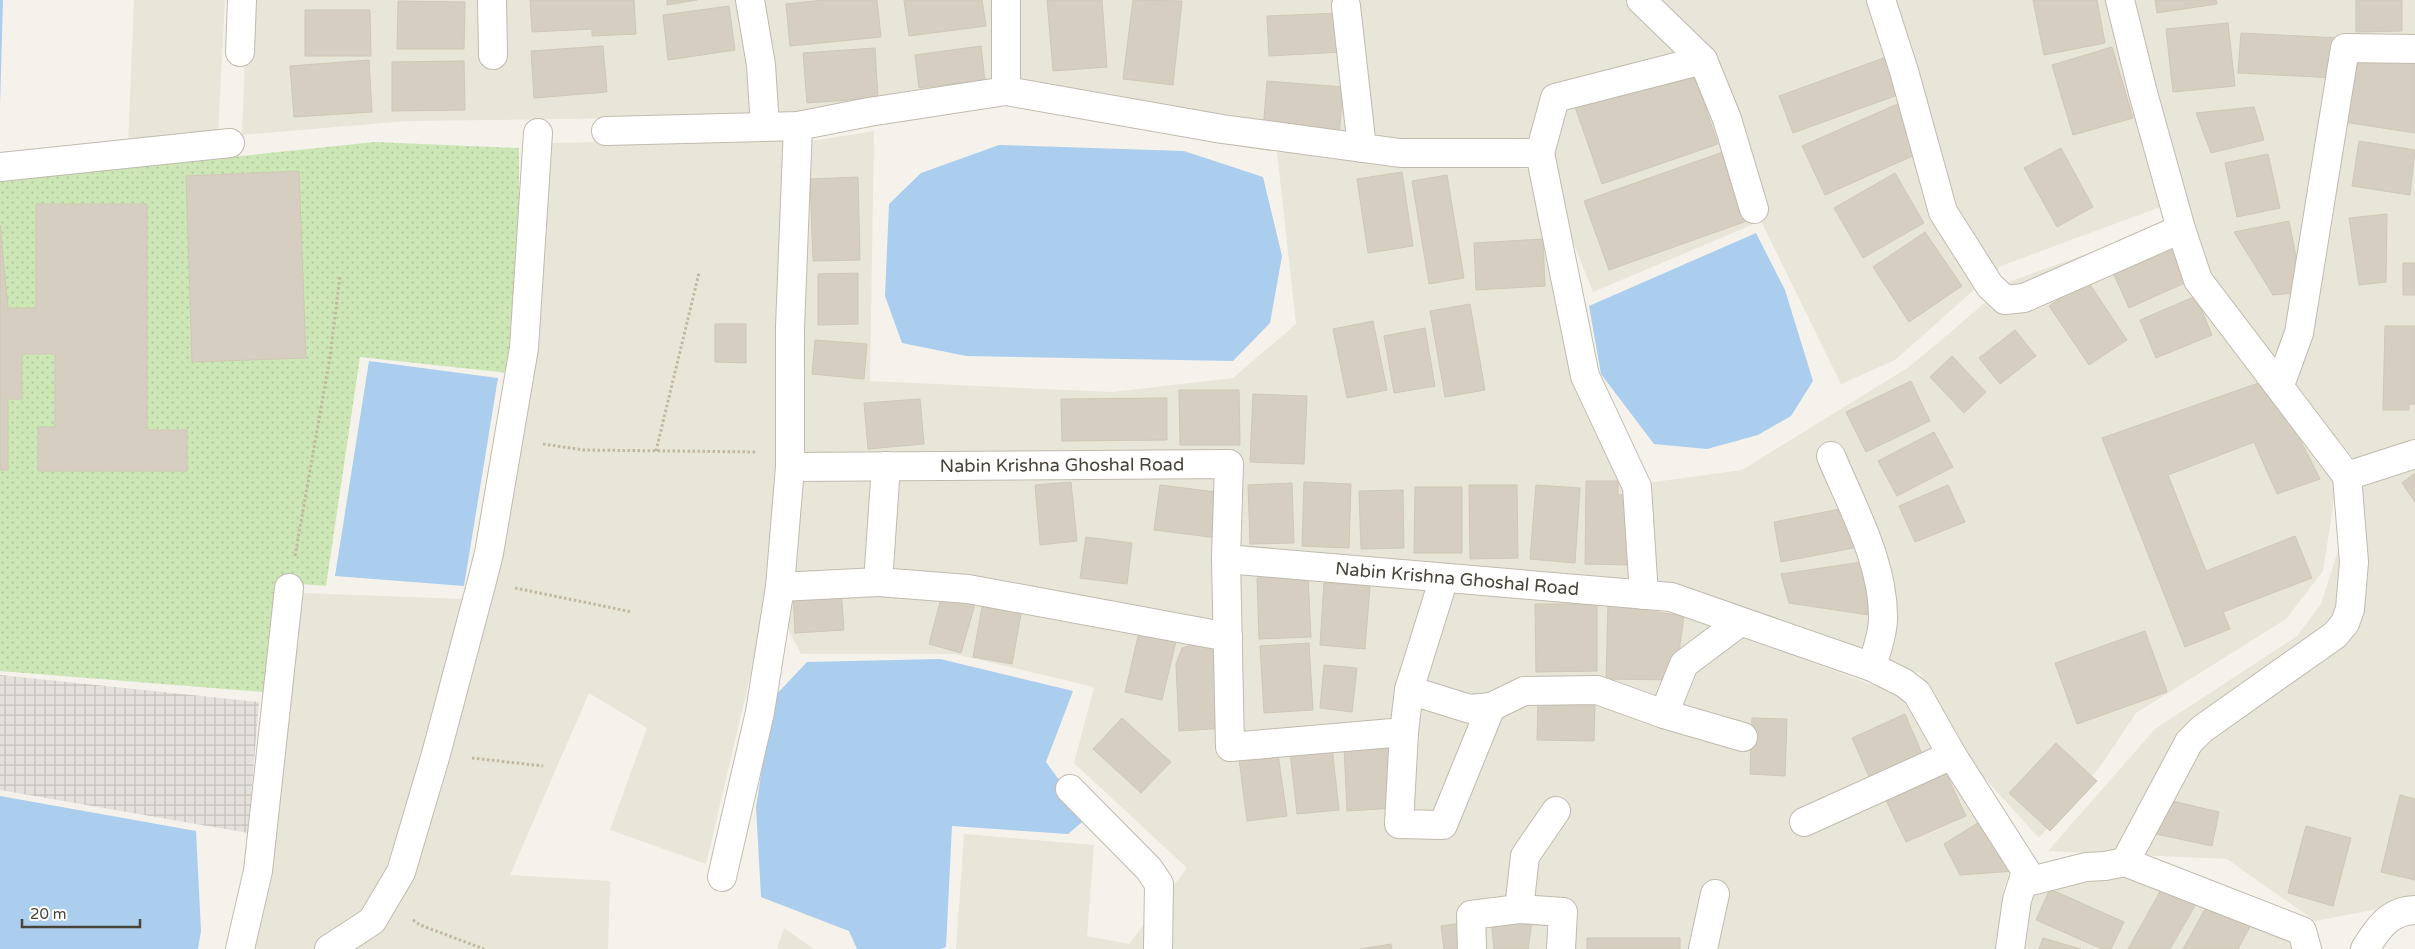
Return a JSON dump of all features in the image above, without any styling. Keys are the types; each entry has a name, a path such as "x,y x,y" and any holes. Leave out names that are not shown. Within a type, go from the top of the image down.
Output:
{"street":[{"path":"240,52 242,0"},
{"path":"492,0 493,55"},
{"path":"750,0 761,65 765,127"},
{"path":"1006,0 1006,91"},
{"path":"1641,0 1703,60 1727,120 1754,209"},
{"path":"1880,0 1904,72 1943,212 1990,286 2005,300 2024,298 2181,229"},
{"path":"2120,0 2143,93 2181,229 2198,280 2212,301 2280,385 2347,476 2354,562 2350,609 2345,623 2335,636 2202,729 2189,742 2126,862"},
{"path":"1346,6 1362,148"},
{"path":"2280,385 2299,333 2345,48 2415,49"},
{"path":"1644,595 1637,488 1585,376 1540,153 1555,98 1703,60"},
{"path":"606,131 798,126 869,112 1006,91 1222,129 1400,153 1540,153"},
{"path":"722,877 760,712 780,588 790,458 790,327 798,126"},
{"path":"329,949 372,921 401,872 436,754 482,581 489,553 524,348 538,133"},
{"path":"0,167 230,143"},
{"path":"2347,476 2415,454"},
{"path":"1831,456 1878,576 1883,621 1872,667"},
{"name":"Nabin Krishna Ghoshal Road","path":"790,458 886,466 1229,464 1226,559 1671,597 1872,667 1904,683 1916,693 1926,706 1952,755 2026,871 2017,900 2010,949"},
{"path":"878,582 886,466"},
{"path":"1226,559 1230,747 1404,732"},
{"path":"1444,578 1409,690 1404,732 1399,824 1443,825 1490,707"},
{"path":"780,588 878,582 968,589 1228,637"},
{"path":"240,949 258,871 289,588"},
{"path":"1664,714 1684,664 1740,622"},
{"path":"1409,690 1470,709 1490,707 1524,691 1597,690 1664,714 1743,737"},
{"path":"1804,822 1952,755"},
{"path":"1070,790 1149,869 1159,884 1158,949"},
{"path":"1519,909 1525,856 1556,811"},
{"path":"2023,883 2086,867 2126,862 2302,931 2307,949"},
{"path":"1703,949 1715,894"},
{"path":"1472,949 1471,915 1519,909 1563,912 1561,949"},
{"path":"2365,949 2379,927 2400,911 2415,910"}],"path":[{"path":"656,451 699,272"},
{"path":"289,588 330,356 340,276"},
{"path":"508,439 584,450 749,453 790,458"},
{"path":"482,581 632,612"},
{"path":"436,754 543,766"},
{"path":"384,900 420,925 484,949"}],"shaded area":[{"path":"134,0 225,0 218,135 128,146"},
{"path":"247,0 994,0 993,83 799,116 407,121 242,135"},
{"path":"1016,0 2105,0 2163,206 2001,266 1895,360 1841,384 1761,221 1593,292 1533,141 1400,145 1018,84"},
{"path":"2125,0 2415,0 2415,445 2358,464 2203,276"},
{"path":"874,131 870,381 1112,392 1233,378 1296,324 1277,152 1530,169 1627,496 1635,583 1235,549 1241,456 800,458 805,142"},
{"path":"790,139 772,583 706,864 610,830 647,728 589,693 510,875 610,881 608,949 356,949 369,938 496,570 546,143"},
{"path":"2170,224 2337,481 2323,571 2286,619 2136,713 2102,764 2039,838 1959,750 1920,673 1679,592 1654,588 1647,483 1742,470 1909,367 2011,281"},
{"path":"2415,464 2415,902 2315,921 2227,859 2048,851 2155,729 2297,636 2321,604 2360,481"},
{"path":"803,476 1216,479 1239,570 1678,613 1908,698 2015,857 2004,887 1999,949 956,949 964,834 1094,845 1087,936 1129,944 1187,868 1074,763 1094,687 955,654 801,654 781,615"},
{"path":"302,593 464,599 420,762 372,912 316,949 248,949 266,866"},
{"path":"0,675 259,702 248,833 0,790"},
{"path":"2043,868 2213,882 2299,943 2301,949 2016,949 2023,895"},
{"path":"784,928 814,949 777,949"}],"green space":[{"path":"375,142 519,148 519,325 508,373 360,357 326,586 276,582 263,692 0,671 0,181"}],"water":[{"path":"0,0 3,0 0,106"},
{"path":"999,145 1184,151 1263,177 1282,256 1270,323 1233,361 966,356 902,343 885,296 889,204 921,173"},
{"path":"1756,233 1785,290 1813,381 1791,416 1758,435 1707,449 1654,444 1601,374 1589,306"},
{"path":"369,361 498,378 464,586 335,576"},
{"path":"940,659 1073,691 1046,762 1087,818 1068,834 952,826 946,947 940,949 857,949 849,931 761,897 756,807 773,698 807,662"},
{"path":"0,796 196,831 201,931 198,949 0,949"}],"building":[{"path":"530,0 634,0 636,34 592,36 592,29 532,32"},
{"path":"667,0 697,0 667,5"},
{"path":"823,0 877,0 881,37 790,46 786,4"},
{"path":"904,0 982,0 986,26 909,36"},
{"path":"1047,0 1102,0 1107,67 1053,71"},
{"path":"1133,0 1182,1 1173,85 1123,79"},
{"path":"2033,0 2097,0 2105,43 2044,55"},
{"path":"2155,0 2216,0 2217,4 2157,13"},
{"path":"2356,0 2402,0 2402,31 2356,32"},
{"path":"398,1 465,2 464,49 397,49"},
{"path":"729,6 735,50 668,60 663,15"},
{"path":"305,10 370,10 371,56 305,56"},
{"path":"1340,13 1342,52 1269,56 1267,16"},
{"path":"2228,23 2235,86 2173,92 2166,29"},
{"path":"2241,33 2339,38 2337,78 2238,73"},
{"path":"603,46 607,92 534,98 531,51"},
{"path":"981,46 985,80 919,88 915,55"},
{"path":"2112,47 2133,118 2073,135 2052,65"},
{"path":"875,48 878,98 807,103 803,53"},
{"path":"1889,56 1903,93 1793,133 1779,96"},
{"path":"2355,56 2415,64 2415,133 2344,122"},
{"path":"369,60 372,112 294,117 290,66"},
{"path":"464,61 465,110 392,111 392,62"},
{"path":"1691,66 1718,144 1602,184 1575,107"},
{"path":"1267,81 1343,87 1339,137 1263,131"},
{"path":"1902,102 1924,151 1825,195 1802,146"},
{"path":"2254,107 2264,140 2211,153 2196,113"},
{"path":"2359,141 2415,150 2410,195 2352,186"},
{"path":"2061,148 2093,207 2057,227 2024,168"},
{"path":"1723,152 1747,221 1609,270 1584,201"},
{"path":"2268,154 2280,208 2237,217 2225,163"},
{"path":"299,171 306,358 192,362 186,176"},
{"path":"1402,172 1413,246 1368,253 1357,179"},
{"path":"1895,173 1924,223 1863,258 1834,208"},
{"path":"1447,175 1464,278 1429,284 1412,181"},
{"path":"858,177 860,260 813,261 810,179"},
{"path":"36,204 147,204 147,430 187,430 187,471 38,471 38,427 55,427 55,354 22,354 22,399 8,399 8,470 0,470 0,225 8,308 36,308"},
{"path":"2387,214 2386,282 2359,285 2349,218"},
{"path":"2289,221 2303,292 2273,295 2234,232"},
{"path":"1925,232 1962,286 1909,322 1873,267"},
{"path":"2176,236 2196,278 2129,308 2110,266"},
{"path":"1543,239 1545,286 1476,290 1474,243"},
{"path":"2403,263 2415,263 2415,295 2403,295"},
{"path":"858,273 858,324 818,325 818,274"},
{"path":"2087,280 2127,340 2089,365 2049,306"},
{"path":"2196,296 2212,335 2156,358 2140,320"},
{"path":"1470,304 1485,390 1445,397 1430,311"},
{"path":"1373,321 1387,390 1347,398 1333,329"},
{"path":"715,324 746,324 746,363 715,362"},
{"path":"2385,326 2415,326 2415,404 2409,404 2409,410 2383,410"},
{"path":"1425,328 1435,386 1394,393 1384,336"},
{"path":"2015,330 2036,356 2000,384 1979,358"},
{"path":"815,340 867,344 864,379 812,374"},
{"path":"1952,356 1986,392 1964,413 1930,377"},
{"path":"2270,379 2320,479 2277,494 2254,442 2168,475 2206,571 2295,536 2312,578 2223,612 2230,629 2185,647 2102,438"},
{"path":"1911,381 1930,421 1866,452 1846,412"},
{"path":"1179,390 1239,390 1240,445 1180,445"},
{"path":"1253,394 1307,396 1304,464 1250,462"},
{"path":"1167,398 1167,440 1062,441 1061,399"},
{"path":"920,399 924,444 868,449 864,403"},
{"path":"1934,432 1953,467 1897,496 1878,461"},
{"path":"2415,473 2415,502 2402,483"},
{"path":"1586,481 1618,481 1618,495 1631,494 1630,565 1585,564"},
{"path":"1071,482 1077,541 1040,545 1035,485"},
{"path":"1304,482 1351,484 1349,548 1302,546"},
{"path":"1292,483 1294,543 1250,544 1248,485"},
{"path":"1160,485 1224,493 1218,538 1154,530"},
{"path":"1469,485 1517,485 1518,558 1470,559"},
{"path":"1536,485 1580,488 1575,563 1530,559"},
{"path":"1948,485 1965,522 1915,542 1899,506"},
{"path":"1415,487 1462,487 1462,553 1414,553"},
{"path":"1403,490 1404,548 1361,549 1359,491"},
{"path":"1850,507 1858,547 1781,562 1774,522"},
{"path":"1086,537 1132,543 1127,584 1080,578"},
{"path":"1862,562 1869,615 1789,603 1781,574"},
{"path":"1308,576 1311,637 1259,639 1257,578"},
{"path":"1324,583 1370,586 1365,649 1320,645"},
{"path":"944,587 977,597 961,653 929,644"},
{"path":"841,588 844,630 795,633 793,591"},
{"path":"984,596 1023,603 1012,664 973,657"},
{"path":"1535,604 1597,604 1597,671 1536,672"},
{"path":"1608,605 1684,616 1675,680 1606,679"},
{"path":"1141,624 1178,633 1162,700 1125,692"},
{"path":"2145,631 2167,692 2077,724 2055,663"},
{"path":"1198,643 1223,654 1227,728 1179,731 1176,664 1182,648"},
{"path":"1309,643 1313,710 1264,713 1260,646"},
{"path":"1324,665 1357,668 1352,712 1320,708"},
{"path":"1538,700 1595,701 1594,741 1537,740"},
{"path":"1905,714 1924,758 1871,781 1852,738"},
{"path":"1122,718 1171,762 1141,793 1093,749"},
{"path":"1752,718 1787,719 1785,776 1750,774"},
{"path":"2056,743 2097,781 2050,831 2009,793"},
{"path":"1392,745 1394,808 1347,811 1344,747"},
{"path":"1332,747 1339,810 1297,814 1290,752"},
{"path":"1278,754 1287,816 1247,821 1239,759"},
{"path":"1944,769 1966,816 1906,842 1884,796"},
{"path":"2400,795 2415,799 2415,880 2381,872"},
{"path":"2164,799 2219,812 2212,846 2156,834"},
{"path":"1984,819 2015,871 1960,875 1944,844"},
{"path":"2306,826 2351,838 2333,906 2288,893"},
{"path":"2163,886 2196,904 2170,949 2128,949"},
{"path":"2050,889 2124,922 2111,949 2102,949 2036,920"},
{"path":"2210,900 2252,923 2238,949 2183,949"},
{"path":"1533,916 1528,949 1494,949 1491,919"},
{"path":"1462,923 1465,949 1444,949 1441,926"},
{"path":"1587,938 1680,938 1680,949 1587,949"},
{"path":"2043,938 2081,949 2039,949"},
{"path":"1391,944 1392,949 1360,949"}]}
